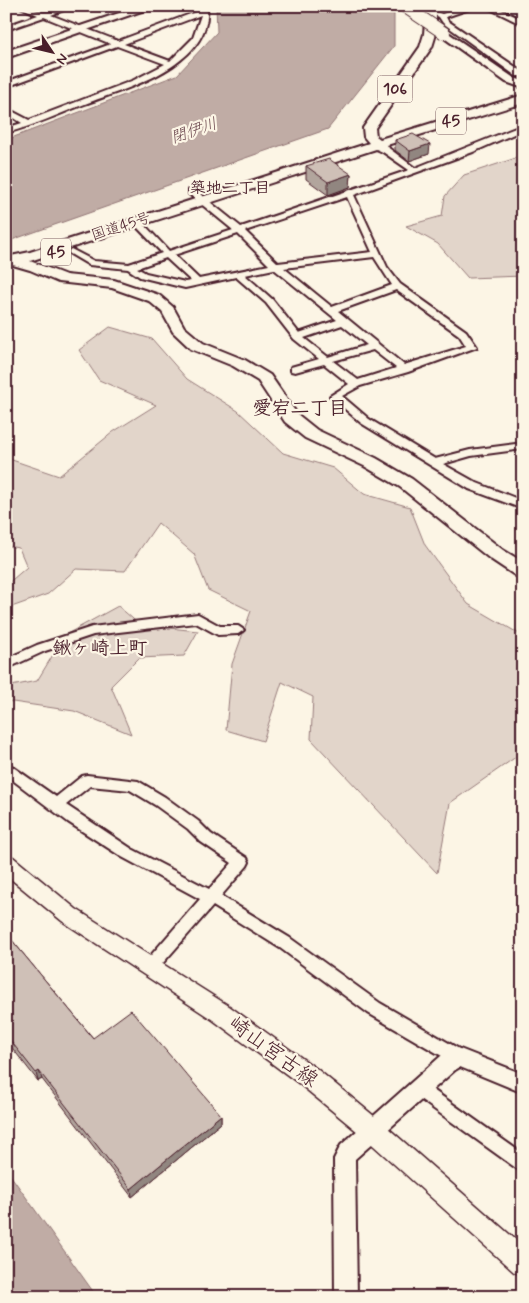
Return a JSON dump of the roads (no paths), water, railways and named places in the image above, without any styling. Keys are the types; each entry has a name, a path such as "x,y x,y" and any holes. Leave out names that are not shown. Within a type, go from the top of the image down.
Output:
{"highway":[{"path":"80,29 88,24 141,6"},
{"path":"6,55 152,6"},
{"path":"404,6 447,32"},
{"path":"413,6 504,76 521,80"},
{"name":"106","path":"381,146 370,137 369,128 426,47 435,10"},
{"name":"国道45号","path":"44,261 139,224 522,100"},
{"name":"国道45号","path":"44,261 55,260 139,224"},
{"name":"45","path":"8,261 34,266 100,240"},
{"name":"45","path":"44,261 154,298 168,310 178,329 197,346 239,363 264,378 279,403 291,418 310,434 370,462 406,483 496,554 523,571"}],"main road":[{"name":"崎山宮古線","path":"6,863 69,915 272,1049 310,1077 372,1129 523,1263"}],"street":[{"path":"21,6 170,64"},
{"path":"6,28 72,6"},
{"path":"435,10 475,6"},
{"path":"486,6 523,23"},
{"path":"6,85 204,9 202,29 195,40 170,64 135,82 6,131"},
{"path":"435,10 444,22 519,74 521,80"},
{"path":"6,110 28,123"},
{"path":"71,252 92,263 130,266 415,171 523,127"},
{"path":"381,146 415,171"},
{"path":"192,192 239,230 276,266 333,310 404,370"},
{"path":"349,193 383,267 397,286 463,333 472,346 404,370 356,384 335,396 365,421 473,486 523,506"},
{"path":"139,224 167,254 198,282"},
{"path":"130,266 143,275 185,285 237,272 378,254"},
{"path":"237,272 269,302 297,338 356,384"},
{"path":"333,310 397,286"},
{"path":"297,338 344,321"},
{"path":"295,369 375,346"},
{"path":"434,463 470,453 523,446"},
{"path":"6,664 41,648 92,631 198,618 218,631 238,630"},
{"path":"6,767 56,806 127,853 212,898 285,943 374,1008 460,1058 523,1084"},
{"path":"56,806 87,780 133,785 160,801 206,838 242,862 150,967"},
{"path":"346,1297 344,1160 348,1152 372,1129 448,1063 460,1058"},
{"path":"419,1088 523,1166"}],"water":[{"name":"閉伊川","path":"216,6 387,6 394,14 394,46 328,129 6,242 6,140 177,75 217,32"},
{"path":"6,1169 97,1297 6,1297"}],"district":[{"name":"築地二丁目","path":"230,188"},
{"name":"愛宕二丁目","path":"300,408"},
{"name":"鍬ヶ崎上町","path":"100,648"}]}
